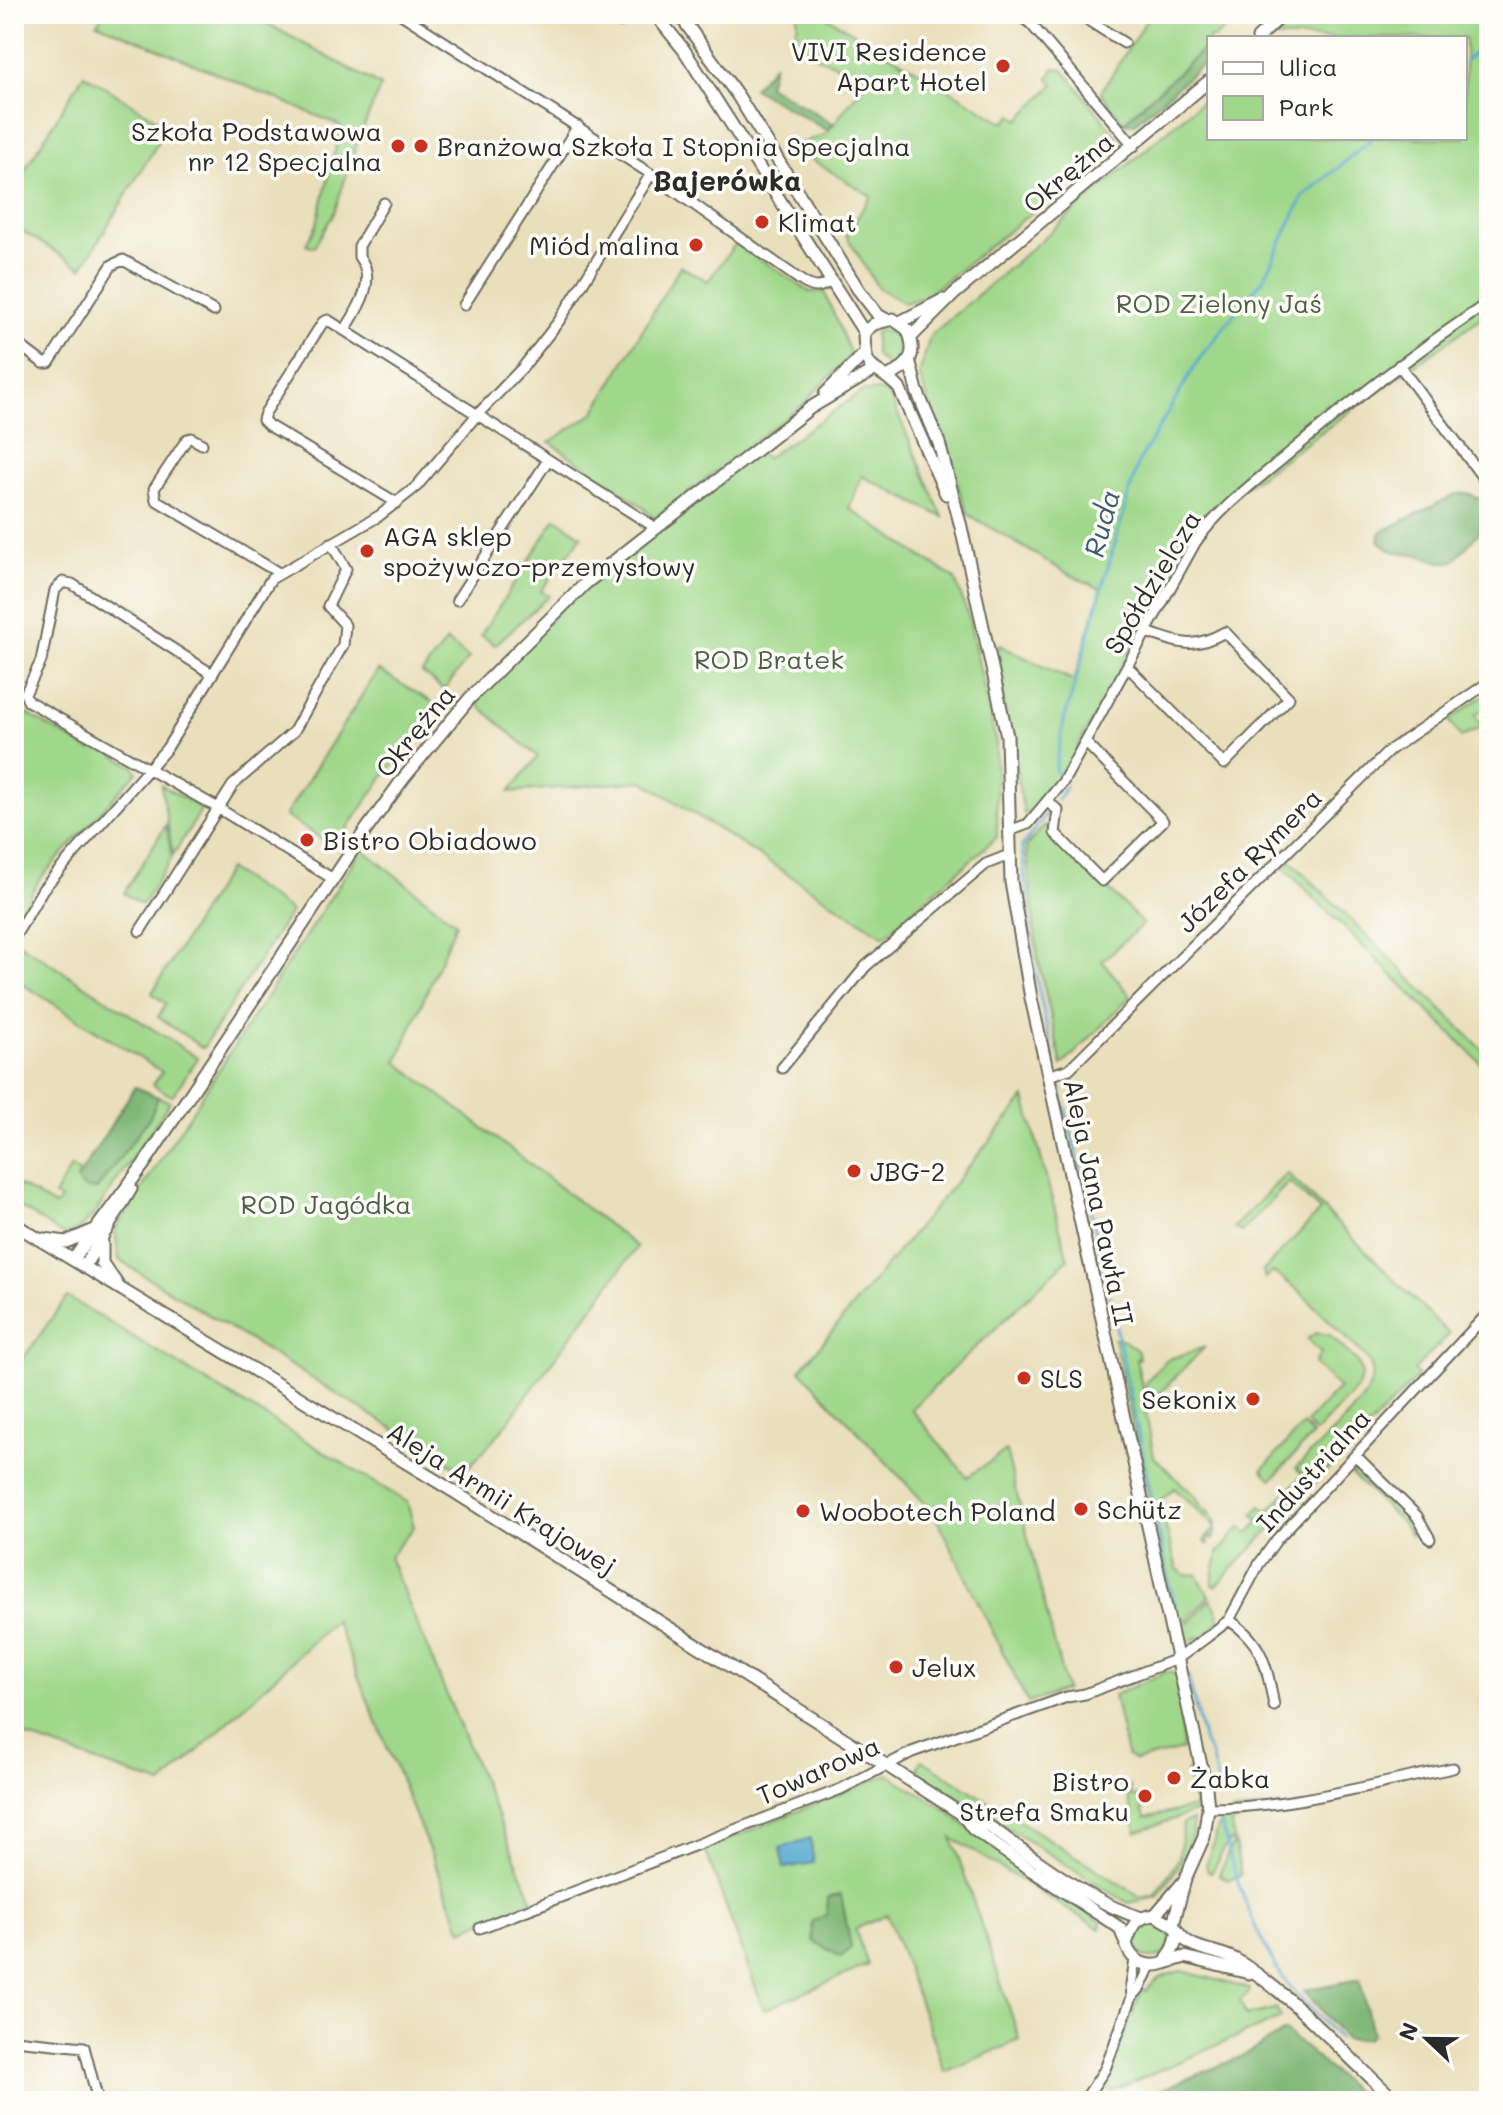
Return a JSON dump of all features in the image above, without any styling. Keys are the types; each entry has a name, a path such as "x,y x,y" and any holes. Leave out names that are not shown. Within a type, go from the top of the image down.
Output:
{"street":[{"path":"401,14 651,174 813,288 820,288 832,280"},
{"path":"592,14 603,21 618,23 642,14"},
{"path":"655,14 692,61 864,332 864,354 874,370 888,376 904,368 910,363 913,351 911,337 900,322 878,315 858,289 738,96 679,14"},
{"path":"1018,14 1031,24 1134,146"},
{"path":"1078,14 1124,43"},
{"path":"1260,36 1283,14"},
{"name":"Okrężna","path":"911,337 954,294 1207,83"},
{"path":"464,305 578,126"},
{"path":"14,938 49,883 167,748 271,579 397,503 416,487 476,416 523,367 559,321 651,174"},
{"path":"345,330 358,309 368,274 359,257 359,246 384,203"},
{"path":"14,341 43,363 49,363 118,260 214,311"},
{"name":"Okrężna","path":"900,322 954,294"},
{"name":"Spółdzielcza","path":"1009,831 1028,824 1063,782 1195,543 1210,522 1337,412 1489,302"},
{"path":"864,332 885,319"},
{"path":"397,503 263,420 323,322 328,320 656,528"},
{"name":"Okrężna","path":"78,1264 333,879 403,779 475,693 586,583 810,408 864,354"},
{"name":"Aleja Jana Pawła II","path":"910,363 917,391 939,443 961,527 1007,736 1009,855 1016,920 1204,1777 1208,1808 1204,1837 1185,1879 1175,1928"},
{"path":"1399,365 1489,486"},
{"name":"Okrężna","path":"810,408 874,370"},
{"name":"Aleja Jana Pawła II","path":"888,376 899,388 961,527"},
{"path":"202,444 187,439 154,489 156,500 279,573"},
{"path":"457,600 548,460"},
{"path":"140,931 233,785 294,731 343,645 345,625 328,606 346,569 331,543"},
{"path":"212,674 72,584 63,582 55,590 41,661 26,688 25,698 150,768 333,879"},
{"path":"1127,666 1224,764 1289,698 1225,632 1205,644 1184,645 1146,632"},
{"name":"Józefa Rymera","path":"1048,1076 1069,1069 1390,750 1489,682"},
{"path":"1047,802 1058,810 1055,833 1102,881 1163,821 1085,742"},
{"path":"782,1068 875,958 986,864 1009,855"},
{"name":"Aleja Armii Krajowej","path":"14,1224 453,1491 963,1815 977,1818 1042,1864 1123,1913 1142,1918"},
{"path":"35,1237 66,1242 101,1232 102,1263 129,1296"},
{"name":"Industrialna","path":"1177,1659 1229,1620 1259,1564 1277,1539 1489,1312"},
{"path":"1356,1456 1417,1516 1430,1539"},
{"path":"1229,1620 1254,1640 1262,1656 1274,1706"},
{"name":"Towarowa","path":"480,1928 841,1789 912,1752 1067,1697 1085,1694 1177,1659"},
{"path":"1208,1808 1275,1804 1453,1768"},
{"name":"Aleja Armii Krajowej","path":"963,1815 973,1829 1120,1928 1126,1944"},
{"name":"Aleja Jana Pawła II","path":"1155,1915 1185,1879"},
{"path":"1253,1974 1185,1957 1150,1966 1135,1960 1126,1944 1132,1927 1142,1918 1155,1915 1175,1928 1187,1942 1237,1960 1301,2011 1396,2101"},
{"path":"1165,1963 1174,1947 1175,1928"},
{"path":"1132,1997 1135,1960"},
{"path":"1084,2101 1105,2069 1132,1997 1150,1966"},
{"path":"14,2040 84,2047 98,2101"}],"green space":[{"path":"103,14 250,14 381,86 358,140 334,213 314,247 306,244 316,227 341,126 97,23"},
{"path":"797,14 822,14 1005,123 1013,115 1019,120 1054,84 1049,78 1054,68 1063,69 1121,142 926,296 905,303 878,288 846,235 871,196 791,147 826,134 864,84 853,72 791,46 798,23"},
{"path":"1150,14 1241,14 1217,36 1207,36 1207,46 1123,123 1101,92"},
{"name":"ROD Zielony Jaś","path":"1298,14 1489,14 1489,312 1218,506 1151,613 1060,780 1034,810 1024,814 995,663 999,645 1074,681 1101,589 1065,572 968,514 919,375 930,336 1207,97 1207,140 1467,140 1467,36 1277,36"},
{"path":"1207,46 1207,61 1134,124 1123,123"},
{"path":"774,64 768,85 833,123 828,131 753,88"},
{"path":"84,74 168,126 82,268 14,226 14,188"},
{"path":"736,243 810,292 824,291 851,355 802,405 654,519 643,507 550,442 594,413 680,266 708,281"},
{"path":"880,330 897,338 898,362 885,363 875,355 875,333"},
{"name":"ROD Bratek","path":"863,391 889,394 943,517 862,476 849,508 955,579 968,615 996,743 997,837 884,936 643,781 509,792 538,757 470,698 586,583 755,450 766,458"},
{"path":"1468,493 1482,500 1486,510 1478,534 1454,561 1441,562 1416,554 1394,552 1379,540 1381,532 1456,494"},
{"path":"556,518 582,536 541,591 549,596 495,645 481,635"},
{"path":"447,641 469,658 444,690 422,673"},
{"path":"378,670 442,708 386,773 335,847 285,816"},
{"path":"1489,692 1489,707 1475,715 1482,727 1461,738 1449,720"},
{"path":"14,706 91,751 95,744 133,766 137,772 39,880 14,923"},
{"path":"161,785 202,809 173,855"},
{"path":"166,825 172,858 142,905 124,893"},
{"path":"1045,825 1143,924 1102,961 1131,996 1062,1066 1038,960 1026,846"},
{"name":"ROD Jagódka","path":"362,849 456,923 397,1062 637,1247 501,1431 470,1466 456,1467 119,1260 115,1230"},
{"path":"1291,861 1489,1056 1489,1071 1284,868"},
{"path":"228,869 291,911 203,1048 158,1017 166,1004 152,993"},
{"path":"20,944 198,1058 172,1096 153,1085 162,1072 19,982 14,987 14,956"},
{"path":"135,1087 158,1097 150,1117 97,1189 85,1188 77,1179"},
{"path":"158,1097 170,1102 93,1216 77,1231 63,1235 14,1203 14,1194 19,1185 55,1206 61,1200 54,1196 71,1167 80,1173 77,1180 97,1189 150,1117"},
{"path":"1025,1098 1068,1259 911,1409 967,1477 1006,1451 1066,1690 1028,1703 934,1513 800,1370"},
{"path":"1287,1173 1449,1334 1414,1370 1418,1376 1216,1586 1213,1580 1218,1553 1241,1527 1249,1533 1260,1521 1253,1514 1261,1506 1268,1511 1303,1475 1296,1468 1358,1405 1372,1378 1365,1356 1297,1289 1273,1272 1265,1279 1263,1271 1320,1211 1289,1182 1241,1232 1234,1227"},
{"path":"67,1297 407,1502 414,1527 389,1557 533,1901 462,1930 335,1620 162,1785 14,1732 14,1356 22,1360"},
{"path":"1317,1333 1329,1335 1358,1362 1362,1374 1358,1387 1315,1433 1306,1423 1339,1388 1314,1364 1321,1353 1307,1339"},
{"path":"1114,1339 1122,1339 1138,1351 1139,1359 1136,1359 1144,1395 1152,1402 1146,1413 1154,1457 1200,1501 1198,1503 1211,1514 1215,1523 1216,1527 1213,1539 1210,1537 1207,1544 1204,1540 1215,1529 1213,1524 1174,1488 1161,1500 1177,1569 1186,1575 1197,1574 1209,1596 1187,1619 1180,1620 1174,1616"},
{"path":"1205,1347 1153,1400 1147,1394 1145,1383 1166,1360"},
{"path":"1303,1425 1313,1435 1272,1479 1262,1470"},
{"path":"1355,1470 1364,1473 1414,1525 1411,1536 1402,1523 1352,1475"},
{"path":"1210,1599 1218,1611 1219,1621 1201,1639 1198,1637 1187,1643 1183,1641 1181,1625 1191,1620"},
{"path":"1166,1672 1174,1673 1177,1677 1183,1750 1135,1761 1127,1756 1114,1695"},
{"path":"922,1760 1141,1897 1155,1896 1179,1858 1183,1823 1193,1820 1190,1841 1182,1861 1158,1897 1128,1903 919,1773"},
{"path":"1193,1764 1207,1808 1136,1832 1126,1787 1130,1786 1132,1797 1139,1796 1145,1818 1195,1807 1187,1771"},
{"path":"888,1774 942,1807 1037,1882 1101,1922 1100,1929 952,1838 1020,2040 945,2072 887,1915 855,1929 868,1965 764,2010 705,1849"},
{"path":"1280,1806 1231,1823 1241,1875 1229,1880 1219,1875 1233,1846 1231,1840 1212,1872 1208,1871 1206,1865 1220,1822 1230,1818 1231,1813"},
{"path":"841,1895 851,1948 841,1957 813,1941 812,1922 827,1914 828,1897"},
{"path":"1152,1922 1165,1927 1170,1940 1165,1953 1152,1958 1139,1953 1134,1940 1139,1927"},
{"path":"1182,1971 1250,1989 1240,2000 1246,2016 1276,2008 1281,2018 1111,2091 1103,2086 1142,1990 1147,1991 1157,1980"},
{"path":"1360,1979 1372,2034 1366,2039 1345,2039 1304,1990"},
{"path":"1285,2031 1366,2101 1133,2101 1243,2056"}],"water":[{"path":"810,1838 814,1863 784,1868 780,1848"}],"waterway":[{"name":"Ruda","path":"1467,59 1489,41"},
{"name":"Ruda","path":"1246,300 1264,278 1303,197 1371,140"},
{"name":"Ruda","path":"1059,775 1055,770 1064,721 1138,463 1201,356 1237,311"},
{"path":"1057,800 1066,786"},
{"path":"1048,812 1022,846 1033,962 1055,1066"},
{"path":"1058,1081 1095,1226 1175,1609"},
{"path":"1188,1676 1220,1794"},
{"path":"1221,1821 1239,1885 1268,1952 1291,1988 1338,2038"}],"place":[{"name":"VIVI Residence Apart Hotel","path":"1003,66"},
{"name":"Szkoła Podstawowa nr 12 Specjalna","path":"398,146"},
{"name":"Branżowa Szkoła I Stopnia Specjalna","path":"421,146"},
{"name":"Klimat","path":"762,222"},
{"name":"Miód malina","path":"696,245"},
{"name":"AGA sklep spożywczo-przemysłowy","path":"367,551"},
{"name":"Bistro Obiadowo","path":"307,840"},
{"name":"JBG-2","path":"854,1171"},
{"name":"SLS","path":"1024,1378"},
{"name":"Sekonix","path":"1253,1399"},
{"name":"Schütz","path":"1081,1509"},
{"name":"Woobotech Poland","path":"803,1511"},
{"name":"Jelux","path":"896,1667"},
{"name":"Żabka","path":"1174,1778"},
{"name":"Bistro Strefa Smaku","path":"1145,1796"}],"district":[{"name":"Bajerówka","path":"727,180"}]}
